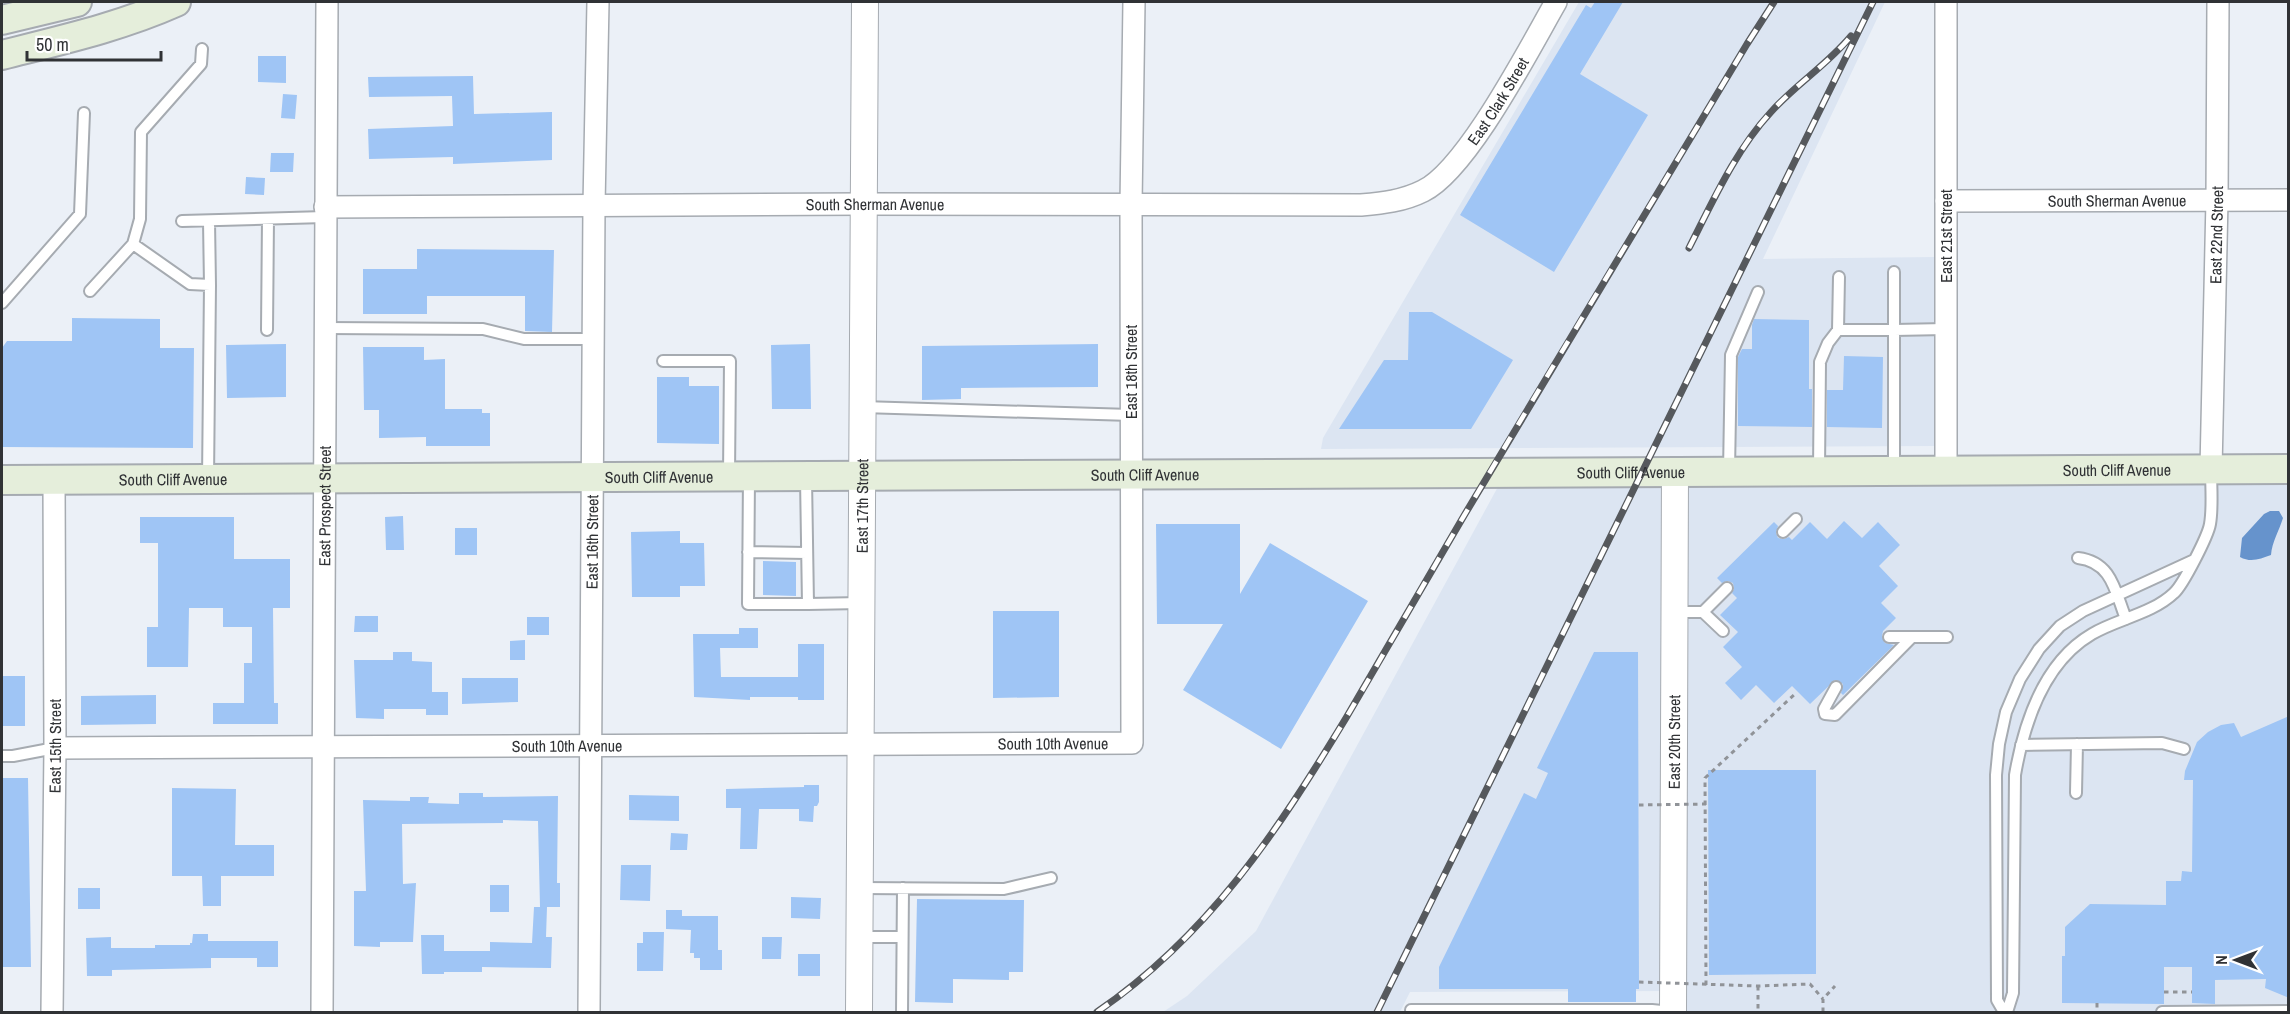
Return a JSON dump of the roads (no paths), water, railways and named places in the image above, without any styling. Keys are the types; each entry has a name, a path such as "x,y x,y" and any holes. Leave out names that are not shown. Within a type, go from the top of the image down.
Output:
{"main road":[{"path":"2,20 77,2"},
{"path":"2,55 103,30 176,2"},
{"name":"South Cliff Avenue","path":"2,480 2289,469"}],"street":[{"name":"East Prospect Street","path":"322,1012 327,2"},
{"name":"East 16th Street","path":"589,1012 594,205 598,2"},
{"name":"East 17th Street","path":"859,1012 865,2"},
{"name":"East 18th Street","path":"1132,743 1131,204 1134,2"},
{"name":"East Clark Street","path":"1425,190 1444,175 1465,152 1556,2"},
{"name":"East 21st Street","path":"1946,2 1946,470"},
{"name":"East 22nd Street","path":"2211,469 2217,200 2218,2"},
{"name":"South Sherman Avenue","path":"325,212 594,205 1361,205 1396,202 1425,190"},
{"name":"South Sherman Avenue","path":"1946,201 2289,200"},
{"name":"East 20th Street","path":"1672,1012 1675,472"},
{"name":"East 15th Street","path":"52,1012 55,748 54,480"},
{"name":"South 10th Avenue","path":"55,748 1132,743"}],"lane":[{"path":"90,291 133,244 140,219 141,132 201,64 202,49"},
{"path":"2,303 80,214 84,113"},
{"path":"182,221 268,219 325,212"},
{"path":"267,330 268,219"},
{"path":"208,479 209,221"},
{"path":"133,244 190,284 210,285"},
{"path":"1894,272 1894,470"},
{"path":"1819,471 1820,362 1828,343 1838,330 1839,277"},
{"path":"1729,471 1731,355 1758,292"},
{"path":"325,328 483,329 524,339 594,339"},
{"path":"1838,330 1946,329"},
{"path":"663,361 730,361 739,476 748,552 748,604 862,603"},
{"path":"862,406 1131,415"},
{"path":"2194,560 2083,611 2060,626 2039,649 2026,669 2011,701 1999,744 1996,775 1996,1000 2006,1012 2013,993 2015,775 2022,745 2040,692 2055,668 2073,648 2092,634 2163,601 2175,592 2194,560 2210,526 2211,469"},
{"path":"806,476 808,603"},
{"path":"1784,532 1796,519"},
{"path":"748,552 807,553"},
{"path":"2078,558 2091,560 2100,565 2111,579 2126,619"},
{"path":"1703,612 1727,588"},
{"path":"1674,612 1703,612 1723,631"},
{"path":"1889,637 1947,637"},
{"path":"1836,687 1824,709 1825,714 1834,715 1912,638"},
{"path":"2022,745 2162,743 2184,749"},
{"path":"2076,793 2077,744"},
{"name":"South 10th Avenue","path":"2,756 55,748"},
{"path":"860,888 1004,889 1052,878"},
{"path":"902,1012 903,888"},
{"path":"1997,899 2014,898"},
{"path":"860,937 902,937"},
{"path":"1411,1010 1652,1010 1672,1012"},
{"path":"2162,1012 2289,1011"}],"water":[{"path":"2279,511 2283,518 2271,555 2252,560 2240,557 2242,538 2264,514"}],"railway":[{"path":"1097,1012 1137,982 1207,915 1238,879 1294,801 1346,718 1535,396 1774,2"},
{"path":"1377,1012 1873,2"},
{"path":"1689,248 1726,177 1758,127 1851,36"}]}
